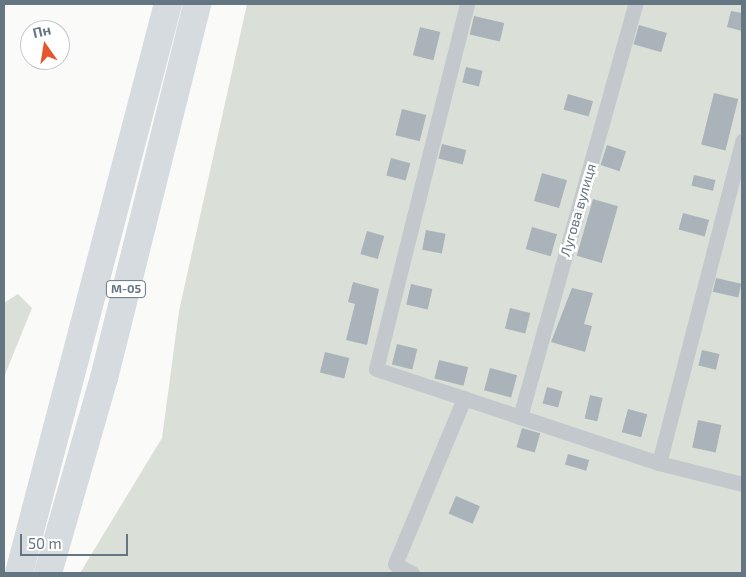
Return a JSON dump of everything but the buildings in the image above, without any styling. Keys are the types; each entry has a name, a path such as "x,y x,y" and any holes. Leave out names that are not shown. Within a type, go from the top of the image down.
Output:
{"highway":[{"name":"М-05","path":"19,573 168,4"},
{"name":"М-05","path":"48,573 104,378 197,4"}],"street":[{"path":"468,4 376,369 659,463 742,484"},
{"name":"Лугова вулиця","path":"520,417 635,4"},
{"path":"659,463 742,141"},
{"path":"412,573 395,564 464,398"}],"shaded area":[{"path":"247,4 742,4 742,573 80,573 162,438 179,311"},
{"path":"18,294 32,308 4,377 4,303"}]}
